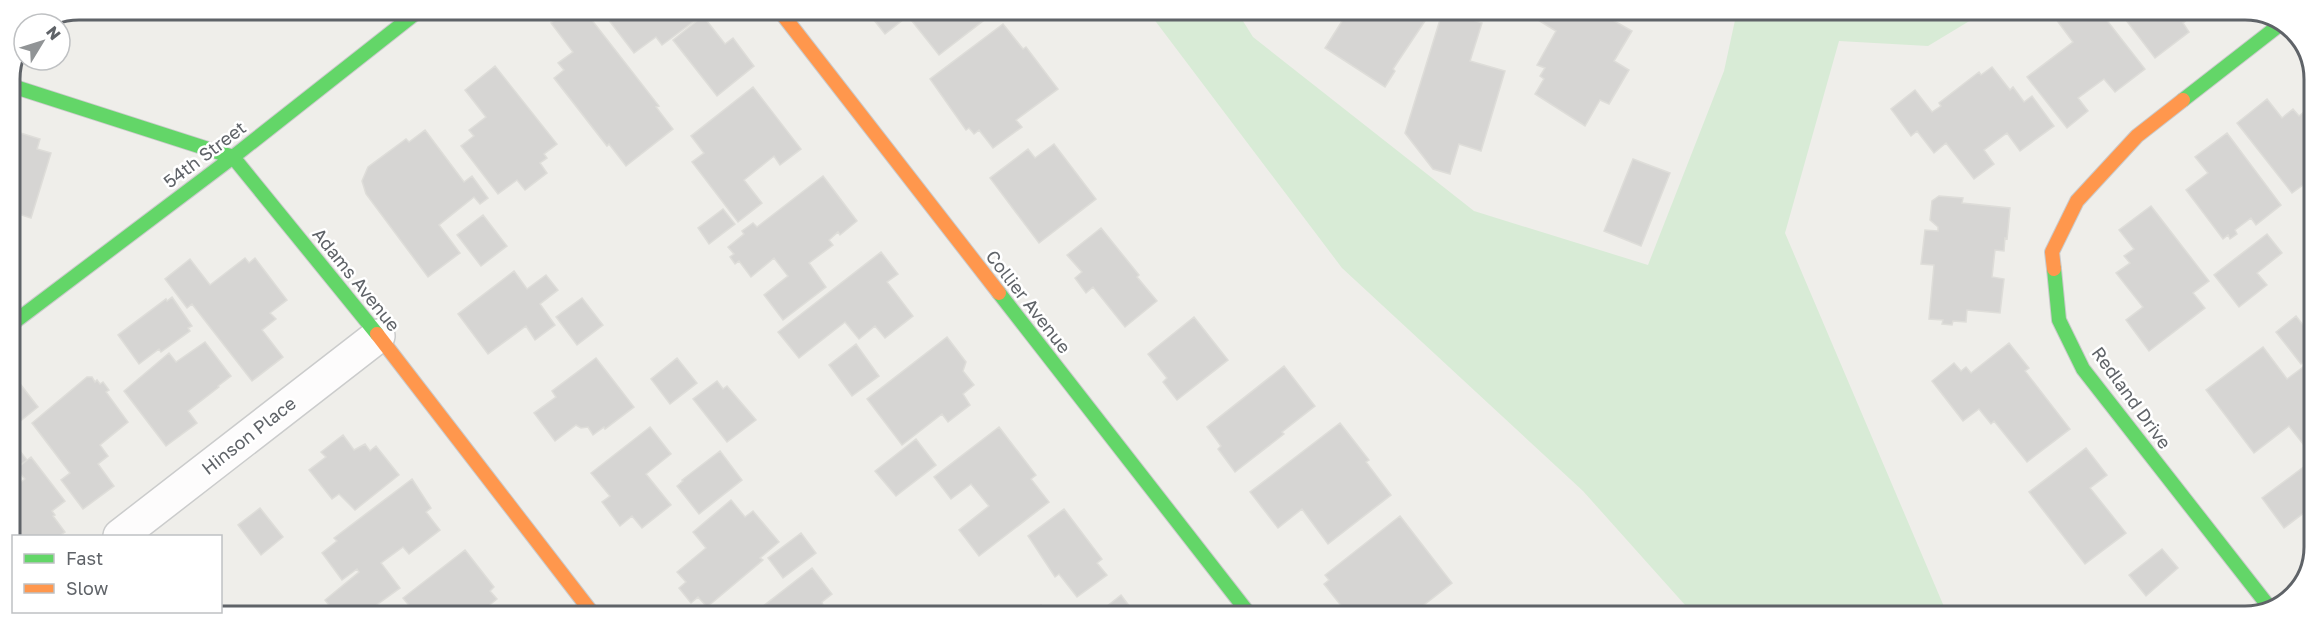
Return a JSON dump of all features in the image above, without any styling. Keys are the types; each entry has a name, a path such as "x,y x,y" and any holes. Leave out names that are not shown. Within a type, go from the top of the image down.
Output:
{"street":[{"name":"54th Street","path":"20,318 233,157 407,20"},
{"name":"Collier Avenue","path":"787,20 1243,606"},
{"name":"Redland Drive","path":"2265,602 2083,369 2059,320 2052,252 2077,201 2137,136 2276,28"},
{"path":"20,89 233,157"},
{"name":"Adams Avenue","path":"233,157 378,336 586,606"},
{"name":"Hinson Place","path":"123,535 378,336"}],"green space":[{"path":"1155,20 1242,20 1253,37 1474,211 1648,265 1724,71 1735,20 1971,20 1928,46 1839,41 1785,233 1944,606 1686,606 1583,491 1342,268"}],"building":[{"path":"555,20 592,20 659,106 656,107 673,129 626,166 609,144 607,146 554,78 564,70 558,63 573,52 551,23"},
{"path":"609,20 696,20 662,45 656,37 634,53"},
{"path":"698,20 706,20 725,44 733,38 754,66 717,96 673,40"},
{"path":"874,20 903,20 885,34"},
{"path":"911,20 984,20 939,55"},
{"path":"1343,20 1425,21 1393,69 1395,71 1385,87 1325,48"},
{"path":"1440,20 1473,20 1482,23 1470,61 1505,71 1481,151 1459,144 1450,174 1433,169 1405,133"},
{"path":"1538,20 1613,20 1632,31 1614,61 1629,70 1609,104 1600,100 1585,126 1535,94 1544,79 1540,76 1545,68 1537,65 1556,31"},
{"path":"2057,20 2107,20 2145,69 2115,92 2104,79 2078,98 2088,111 2067,128 2027,77 2073,42"},
{"path":"2126,20 2187,20 2183,23 2189,32 2155,58"},
{"path":"1003,24 1023,49 1026,47 1058,89 1016,120 1022,127 993,148 979,130 974,134 969,128 966,130 930,79"},
{"path":"495,66 557,144 544,154 547,158 540,163 547,173 525,190 517,180 498,194 461,146 474,136 469,130 486,117 465,90"},
{"path":"1992,67 2010,90 2013,87 2024,102 2032,96 2054,126 2020,151 2007,133 1984,150 1994,164 1974,179 1946,143 1934,153 1917,131 1911,136 1891,109 1915,90 1932,112 1941,106 1939,103 1979,72 1981,75"},
{"path":"753,87 801,149 780,165 774,156 744,180 762,203 738,222 692,162 704,153 691,136"},
{"path":"2267,99 2282,118 2293,109 2299,116 2304,112 2304,184 2292,193 2237,123"},
{"path":"425,130 464,182 472,176 488,198 480,204 474,197 439,225 460,253 428,277 366,194 362,181 368,167 406,139 409,142"},
{"path":"20,133 40,139 37,149 51,153 31,218 20,214"},
{"path":"2227,133 2281,205 2256,225 2251,218 2235,230 2237,234 2230,239 2228,235 2223,239 2186,190 2208,173 2195,157"},
{"path":"1054,144 1096,199 1039,243 990,178 1028,149 1035,158"},
{"path":"1633,159 1670,173 1641,246 1604,231"},
{"path":"823,176 857,221 840,235 838,232 829,240 833,245 809,263 826,287 783,320 764,295 788,276 774,258 751,277 739,261 735,264 730,257 734,254 728,247 744,234 742,231 753,223 757,227"},
{"path":"1939,196 1963,198 1962,203 2010,208 2004,251 1995,250 1992,277 2004,279 2000,313 1967,310 1966,322 1953,321 1952,325 1942,324 1943,320 1929,319 1934,265 1921,264 1925,230 1938,231 1938,227 1930,220 1932,201"},
{"path":"2151,206 2209,281 2193,293 2205,308 2149,351 2126,320 2143,307 2116,273 2130,263 2124,256 2134,249 2119,230"},
{"path":"723,209 735,224 709,244 698,228"},
{"path":"483,215 507,246 481,266 457,235"},
{"path":"1101,228 1157,301 1125,327 1093,287 1086,293 1075,278 1082,272 1067,255"},
{"path":"2267,234 2282,253 2257,273 2267,285 2239,307 2214,275"},
{"path":"881,252 898,274 887,282 913,316 885,338 875,326 859,339 845,322 799,358 778,332"},
{"path":"245,258 249,263 255,258 287,300 270,313 276,319 262,330 283,357 252,381 192,304 187,308 165,279 190,259 210,285"},
{"path":"514,271 527,289 546,275 558,290 540,304 555,325 535,340 526,326 488,354 458,314"},
{"path":"172,297 192,326 188,328 190,331 161,352 159,349 139,364 118,335 166,299 167,301"},
{"path":"582,298 603,325 577,345 556,317"},
{"path":"2296,316 2304,326 2304,362 2301,364 2276,332"},
{"path":"1194,317 1228,360 1177,400 1163,382 1167,378 1148,354"},
{"path":"947,337 966,362 963,371 974,385 963,394 970,405 948,422 942,414 902,445 867,399"},
{"path":"205,342 231,376 188,411 197,423 166,446 124,391 169,353 176,362"},
{"path":"2009,343 2029,368 2025,371 2070,429 2027,462 1994,421 1991,424 1979,409 1963,421 1932,381 1954,363 1961,371 1966,367 1971,373"},
{"path":"856,344 879,376 852,396 829,365"},
{"path":"2263,347 2287,379 2304,366 2304,445 2289,426 2254,453 2206,390"},
{"path":"596,358 634,407 605,429 604,427 593,435 588,427 581,428 576,425 555,441 534,413 556,397 552,391"},
{"path":"677,358 697,383 670,404 651,379"},
{"path":"1284,366 1315,406 1282,432 1284,434 1235,472 1218,449 1221,446 1207,427"},
{"path":"87,377 92,377 100,384 103,382 109,390 106,392 128,422 100,445 108,456 98,464 114,486 83,509 61,480 70,473 32,423"},
{"path":"717,381 723,389 727,386 756,420 727,442 693,399"},
{"path":"20,386 38,407 20,421"},
{"path":"1340,423 1369,460 1366,462 1391,495 1328,544 1302,509 1278,528 1250,492"},
{"path":"650,427 671,454 646,474 671,505 642,528 632,516 620,526 602,502 610,496 591,473"},
{"path":"999,427 1036,475 1031,479 1049,502 979,556 959,530 989,506 971,484 951,499 934,477"},
{"path":"343,435 354,450 365,444 370,451 376,446 399,475 355,510 339,494 332,499 309,470 326,457 321,452"},
{"path":"916,439 936,465 896,496 875,471"},
{"path":"2086,448 2107,475 2090,488 2126,533 2085,564 2029,492"},
{"path":"20,451 27,460 20,465"},
{"path":"720,451 742,480 699,514 677,486"},
{"path":"31,457 65,501 52,511 65,532 60,535 20,535 20,483 25,479 20,473 20,466"},
{"path":"2304,467 2304,513 2284,528 2262,498"},
{"path":"412,479 431,508 426,512 440,530 409,554 403,547 381,563 400,588 375,606 330,606 325,600 359,572 357,569 342,580 322,553 337,541 334,538"},
{"path":"731,500 745,517 753,511 779,542 760,558 763,560 706,606 698,597 691,603 679,588 686,582 677,572 706,548 693,532"},
{"path":"260,508 283,537 261,555 238,525"},
{"path":"1064,509 1102,559 1097,563 1107,575 1077,597 1059,574 1055,577 1028,536"},
{"path":"1400,516 1452,583 1423,606 1341,606 1324,584 1329,580 1325,575"},
{"path":"801,533 816,553 783,578 768,558"},
{"path":"2162,549 2178,568 2146,596 2129,575"},
{"path":"465,550 494,587 490,591 497,599 488,606 410,606 403,598"},
{"path":"812,568 832,594 822,602 823,606 763,606"},
{"path":"1121,595 1129,606 1107,606"}],"traffic: fast":[{"path":"20,318 233,157 407,20"},
{"path":"2183,100 2276,28"},
{"path":"20,89 233,157 377,334"},
{"path":"2054,269 2059,320 2083,369 2265,602"},
{"path":"999,293 1243,606"}],"traffic: slow":[{"path":"787,20 999,293"},
{"path":"2054,269 2052,252 2077,201 2137,136 2183,100"},
{"path":"377,334 587,606"}]}
